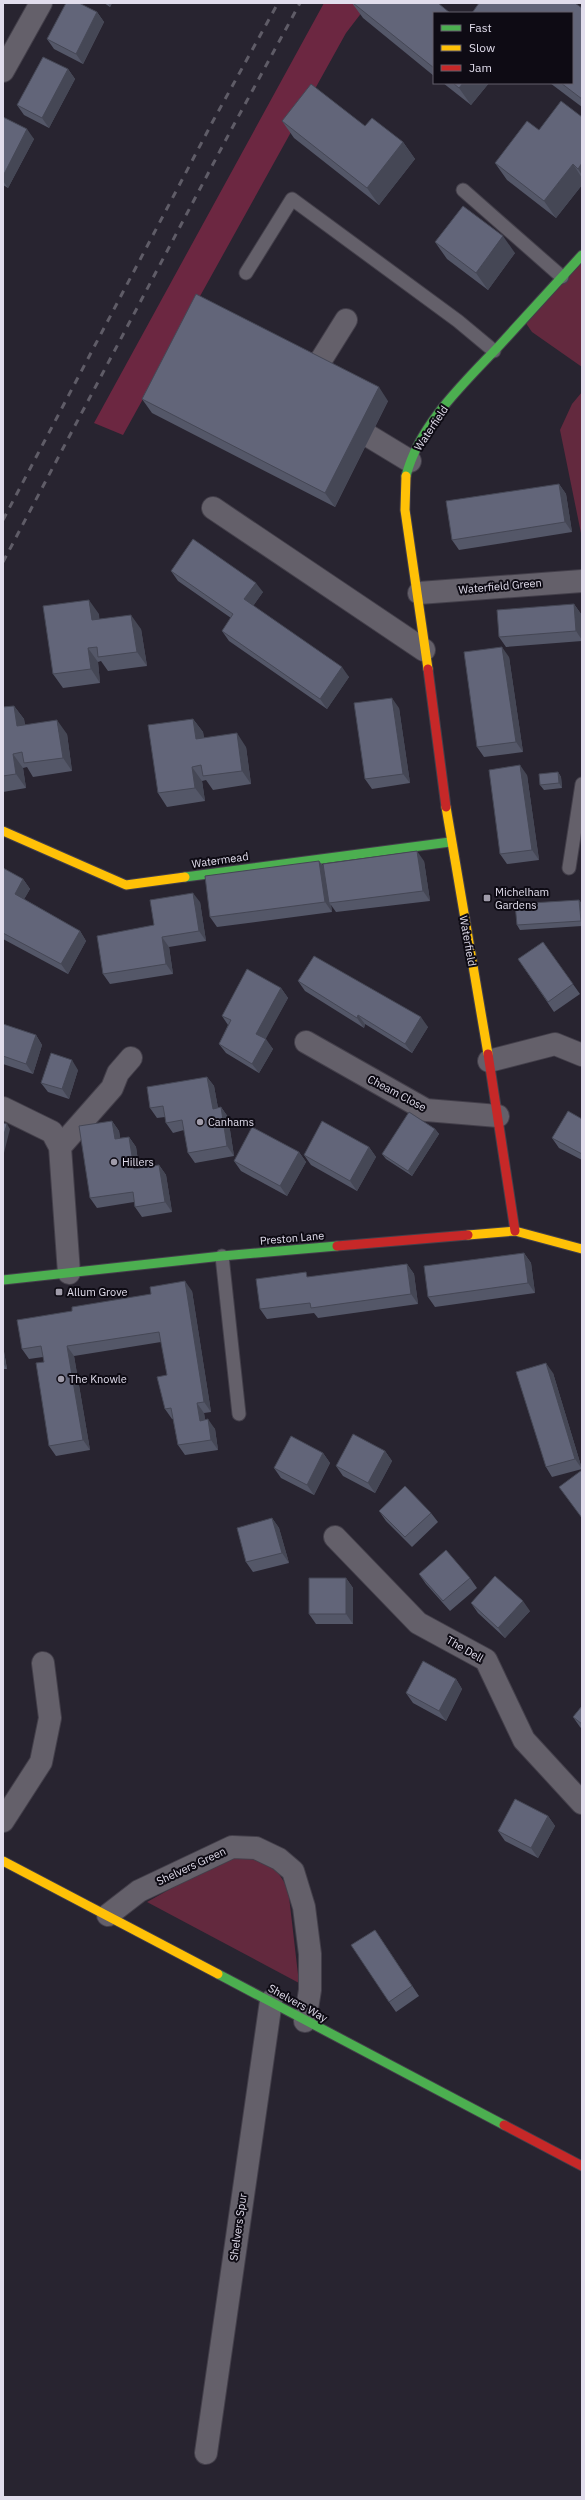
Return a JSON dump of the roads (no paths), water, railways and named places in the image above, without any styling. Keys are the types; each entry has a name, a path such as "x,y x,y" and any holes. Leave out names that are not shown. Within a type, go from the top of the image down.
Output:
{"street":[{"path":"3,71 41,3"},
{"name":"Waterfield","path":"515,1231 489,1061 450,842 424,650 419,593 405,510 405,482 410,461 434,421 457,391 582,255"},
{"path":"346,320 311,376 308,385 311,397 322,407 410,461"},
{"path":"213,508 424,650"},
{"name":"Waterfield Green","path":"419,593 582,581"},
{"name":"Watermead","path":"3,831 126,885 450,842"},
{"name":"Cheam Close","path":"306,1042 426,1110 498,1116"},
{"path":"489,1061 555,1044 582,1055"},
{"path":"60,1147 112,1088 118,1073 131,1058"},
{"path":"3,1108 52,1132 60,1147 69,1273"},
{"name":"Preston Lane","path":"3,1280 222,1256 515,1231 582,1249"},
{"name":"The Dell","path":"335,1537 418,1624 486,1660 524,1740 582,1803"},
{"path":"3,1822 41,1762 50,1718 43,1663"},
{"name":"Shelvers Green","path":"108,1915 139,1891 232,1846 256,1848 279,1859 293,1871 304,1906 310,1954 310,1990 305,2021"},
{"name":"Shelvers Way","path":"3,1862 108,1915 271,2001 305,2021 582,2166"},
{"name":"Shelvers Spur","path":"206,2453 271,2001"}],"lane":[{"path":"463,190 562,277"},
{"path":"246,273 292,199 458,321 494,351"},
{"path":"569,868 582,784"},
{"path":"222,1256 239,1414"}],"railway":[{"path":"3,520 213,121 278,3"},
{"path":"3,562 231,130 300,3"}],"place":[{"name":"Michelham Gardens","path":"487,898"},
{"name":"Canhams","path":"200,1122"},
{"name":"Hillers","path":"114,1162"},
{"name":"Allum Grove","path":"59,1292"},
{"name":"The Knowle","path":"61,1379"}]}
